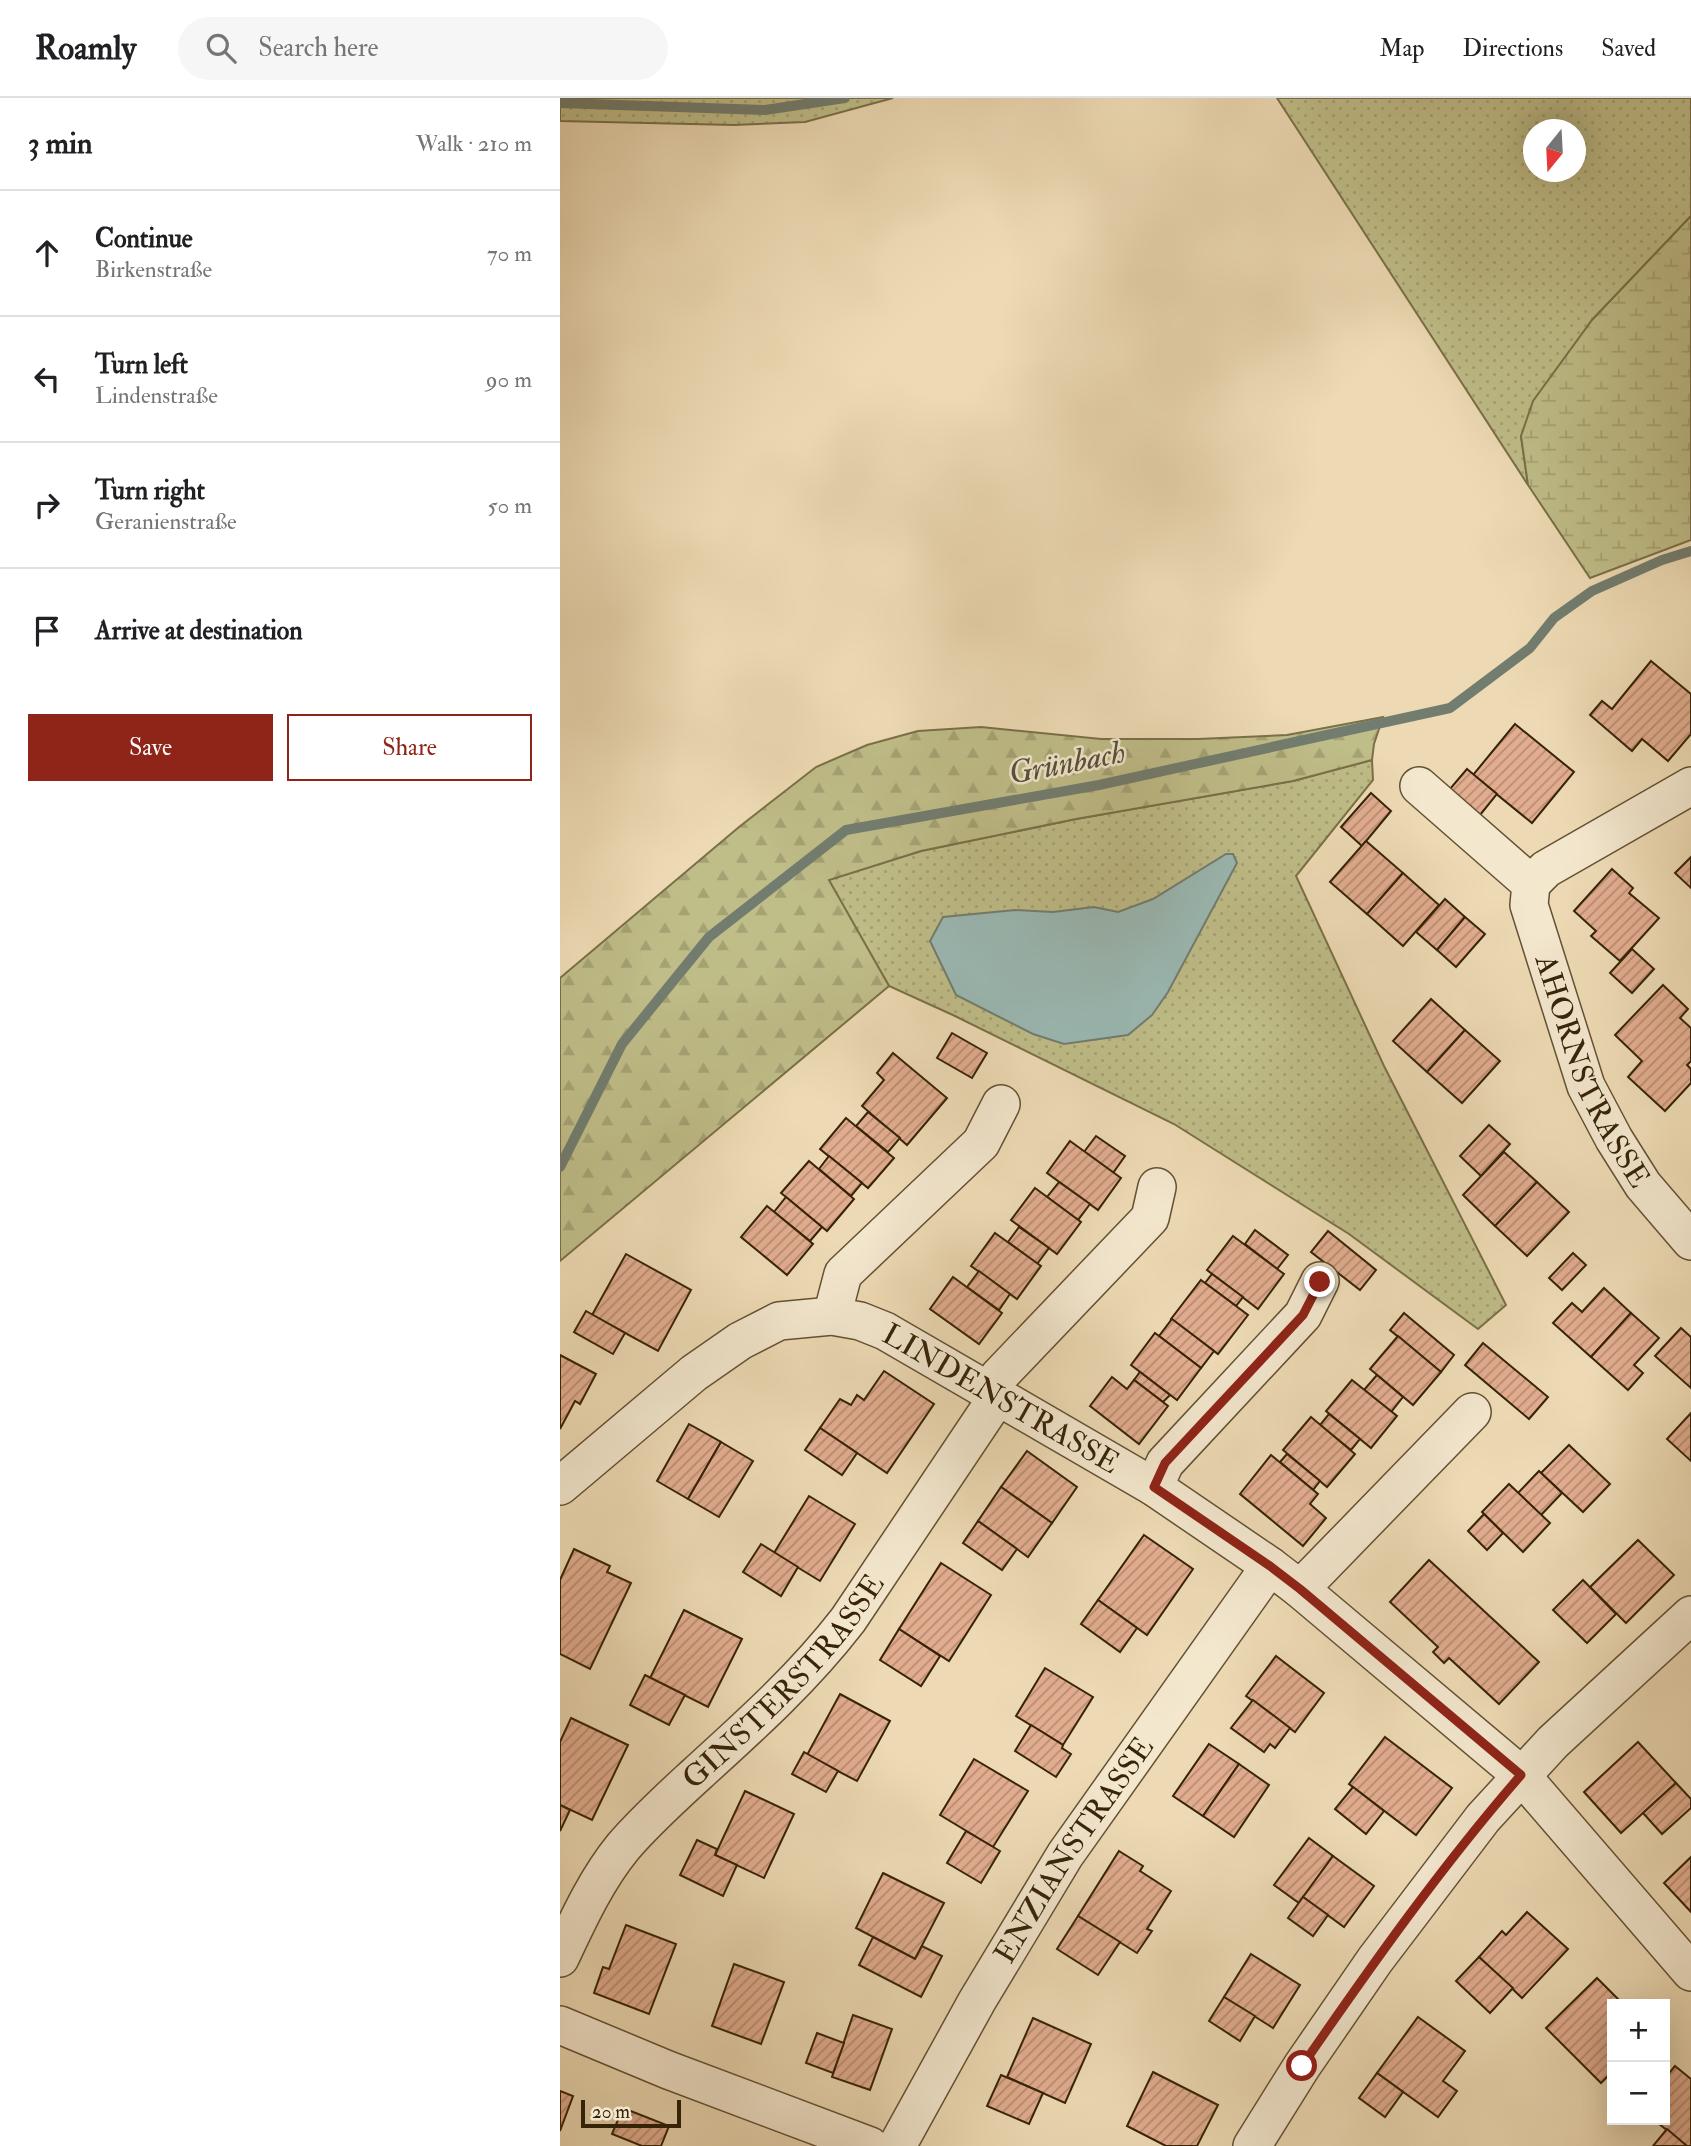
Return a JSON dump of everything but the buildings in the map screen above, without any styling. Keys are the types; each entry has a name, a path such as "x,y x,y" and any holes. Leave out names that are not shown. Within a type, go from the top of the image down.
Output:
{"street":[{"path":"1419,786 1531,884 1546,869 1691,786"},
{"name":"AHORNSTRASSE","path":"1531,884 1530,905 1586,1086 1614,1139 1643,1185 1691,1241"},
{"path":"832,1316 843,1273 981,1143 1001,1104"},
{"name":"GINSTERSTRASSE","path":"560,1958 597,1883 622,1848 821,1655 848,1620 994,1394 999,1376 1150,1218 1157,1187"},
{"path":"1154,1487 1165,1463 1303,1315 1320,1282"},
{"name":"LINDENSTRASSE","path":"560,1486 694,1373 740,1341 779,1321 832,1316 860,1321 886,1331 1154,1487 1300,1589 1521,1775 1691,1972"},
{"path":"1300,1589 1472,1412"},
{"name":"ENZIANSTRASSE","path":"897,2146 977,2001 1065,1855 1270,1566"},
{"path":"1252,2146 1302,2066 1375,1960 1483,1818 1553,1742 1691,1615"},
{"path":"560,2025 668,2070 870,2146"}],"green space":[{"path":"560,98 893,98 805,122 734,125 560,121"},
{"path":"1277,98 1691,98 1691,216 1592,320 1521,436 1528,485"},
{"path":"1691,216 1691,540 1590,578 1528,485 1521,436 1533,401 1592,320"},
{"path":"1383,717 1372,760 1293,781 1076,819 921,851 829,880 889,986 560,1261 560,978 739,827 816,767 867,745 918,731 981,727 1101,739 1198,739 1287,735"},
{"path":"1372,760 1373,780 1296,876 1384,1066 1506,1305 1478,1329 1349,1234 1174,1124 889,986 828,880 921,851 1076,819 1293,781"}],"water":[{"path":"1226,854 1233,854 1237,863 1168,992 1152,1015 1128,1035 1064,1044 1033,1034 956,995 930,941 943,917 1015,910 1053,912 1094,907 1118,912 1153,899"}],"waterway":[{"path":"560,103 765,110 845,98"},
{"name":"Grünbach","path":"560,1167 622,1044 709,937 846,830 1099,785 1450,708 1530,648 1554,618 1592,591 1662,560 1691,551"}],"route":[{"path":"1302,2066 1375,1960 1483,1818 1521,1775 1300,1589 1154,1487 1165,1463 1303,1315 1320,1282"}]}
